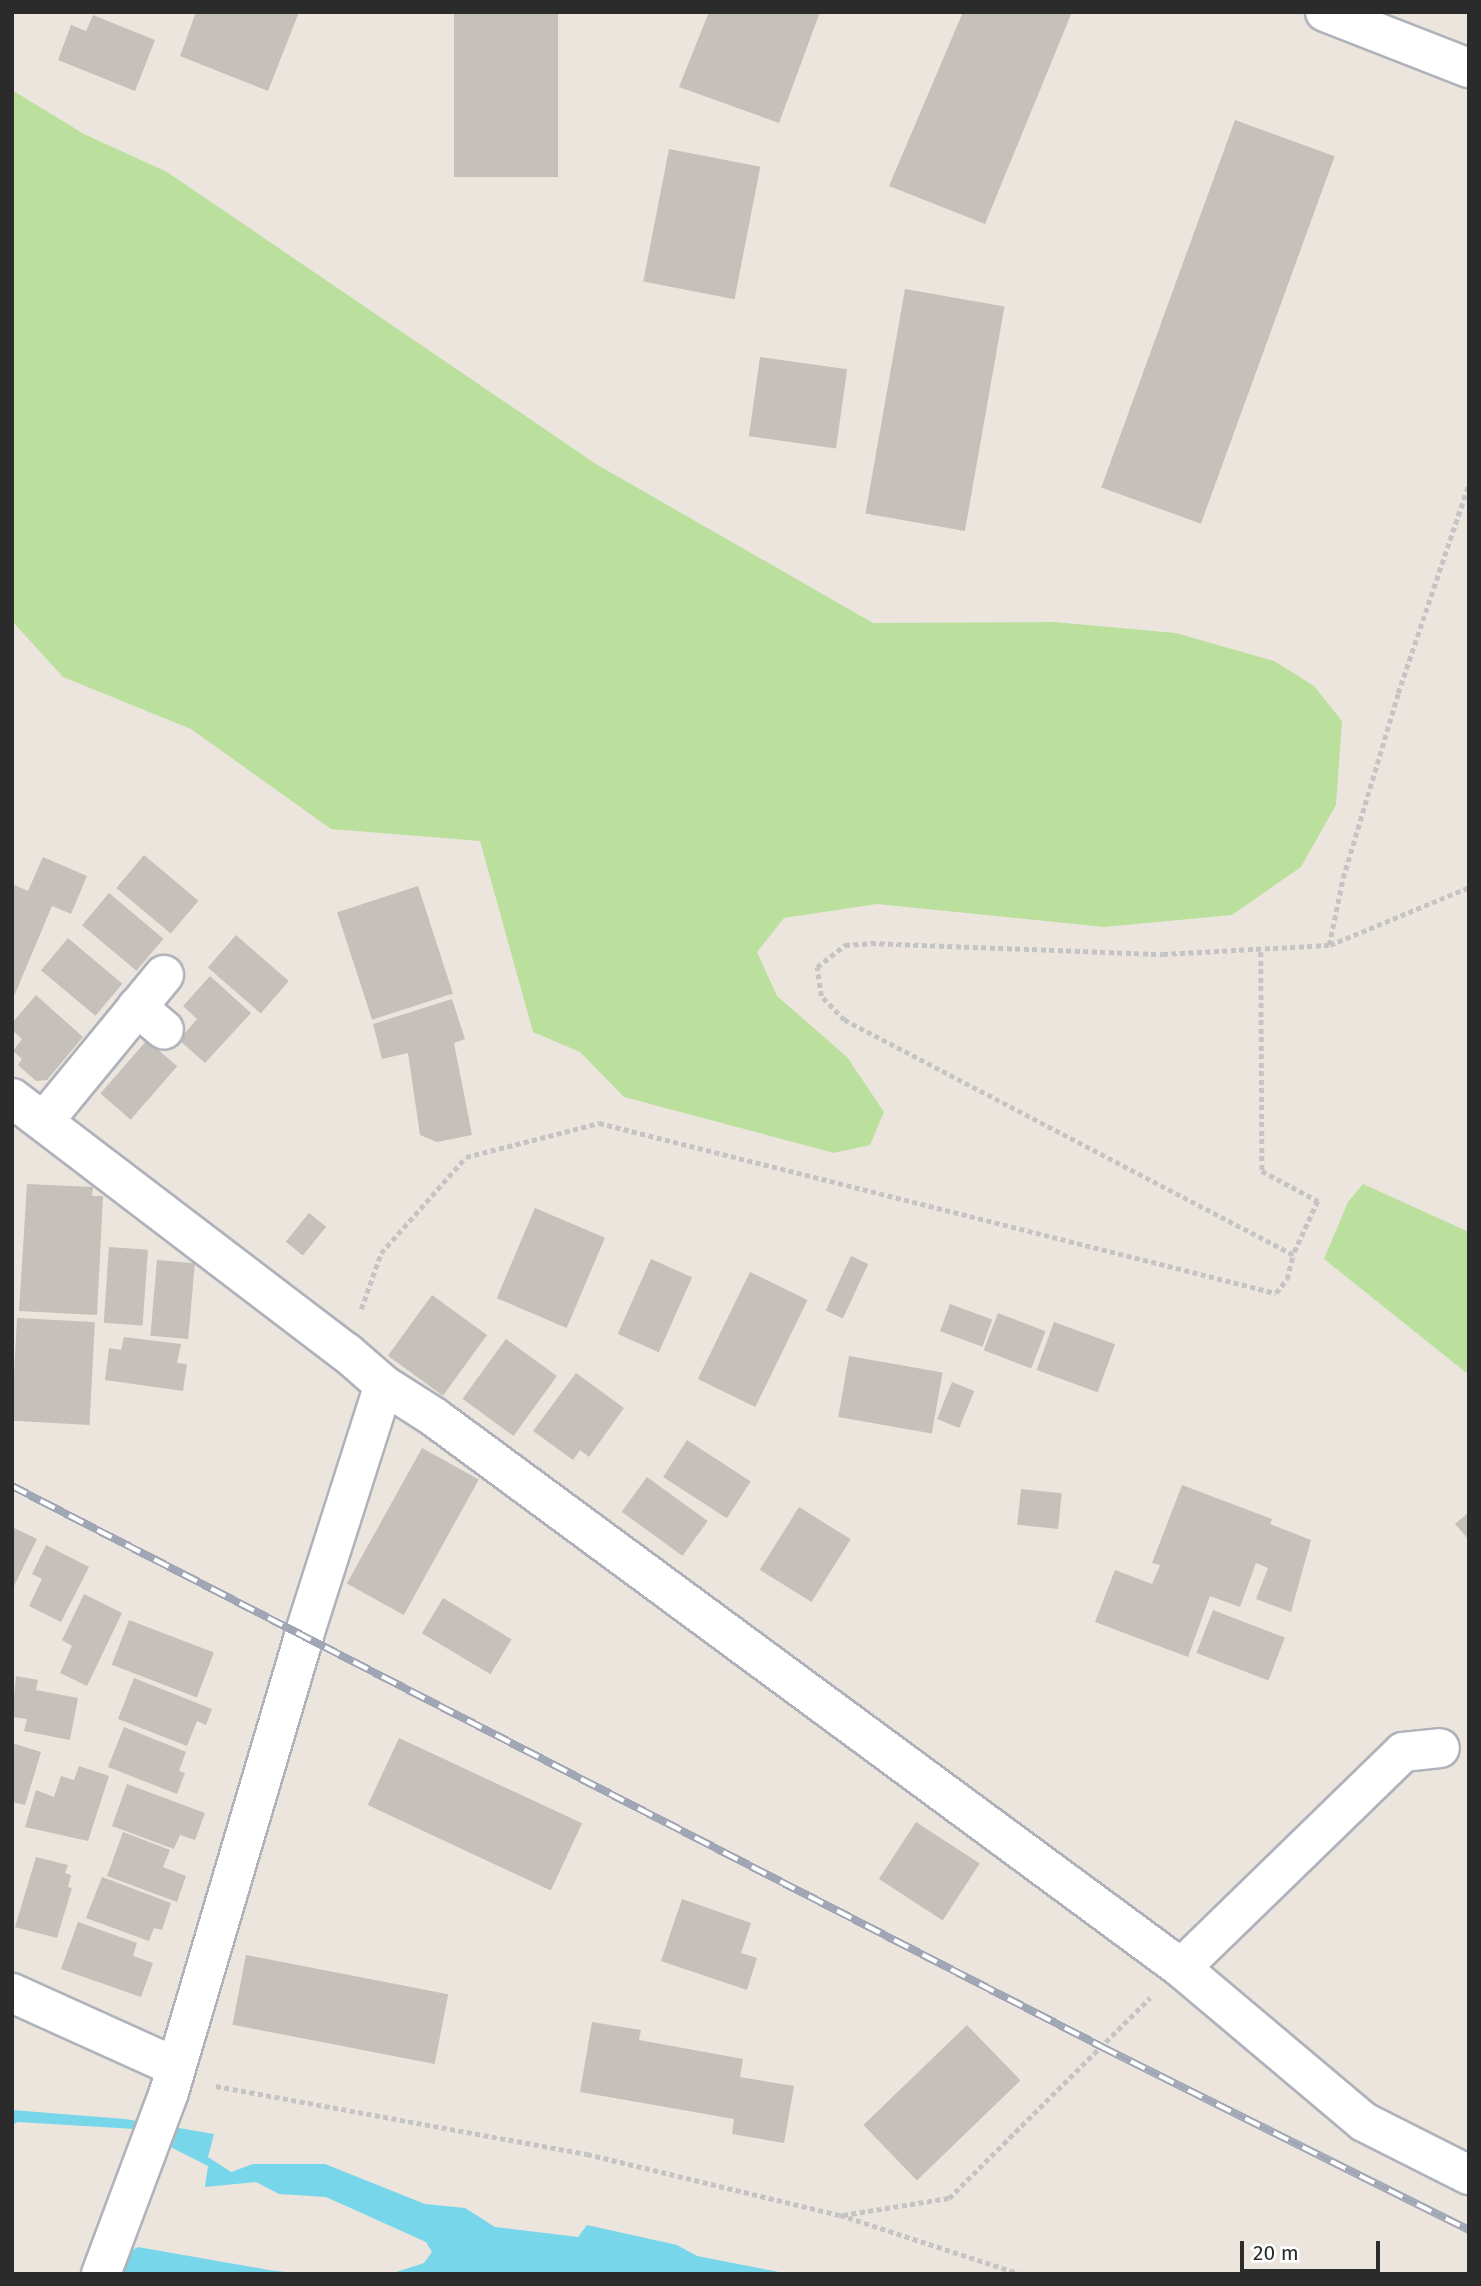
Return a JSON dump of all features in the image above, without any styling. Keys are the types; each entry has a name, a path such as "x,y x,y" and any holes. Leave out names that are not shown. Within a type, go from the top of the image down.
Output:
{"street":[{"path":"1325,12 1469,68"},
{"path":"44,1121 151,1019 164,975"},
{"path":"12,1098 346,1352 384,1385 434,1417 1181,1968 1364,2122 1469,2175"},
{"path":"101,2274 172,2079 384,1385"},
{"path":"1181,1968 1403,1752 1440,1748"},
{"path":"12,1993 172,2079"}],"path":[{"path":"1329,946 1343,878 1398,693 1469,483"},
{"path":"1293,1255 844,1020 821,996 817,967 845,945 872,943 1163,954 1261,952 1329,946 1469,887"},
{"path":"346,1352 381,1253 466,1157 599,1123 1276,1293 1286,1279 1293,1255 1318,1202 1262,1171 1261,952"},
{"path":"840,2215 949,2197 1181,1968"},
{"path":"172,2079 587,2154 840,2215 1021,2274"}],"green space":[{"path":"12,90 84,134 167,172 596,464 873,623 1054,622 1176,633 1274,661 1314,686 1342,721 1336,805 1301,867 1232,915 1104,927 877,904 784,918 757,952 777,996 847,1057 884,1112 870,1145 834,1153 624,1097 580,1052 533,1032 480,841 331,829 191,729 63,677 12,621"},
{"path":"1363,1184 1469,1232 1469,1375 1324,1259 1348,1202"}],"water":[{"path":"12,2110 125,2119 214,2134 208,2157 231,2172 253,2164 325,2164 425,2204 465,2208 495,2227 578,2237 587,2225 677,2245 697,2256 789,2274 390,2274 424,2263 432,2252 426,2242 326,2197 279,2194 256,2182 205,2187 208,2166 135,2129 18,2122 12,2125"},
{"path":"138,2247 269,2270 301,2274 88,2274"}],"building":[{"path":"196,12 299,12 268,91 180,56"},
{"path":"454,12 558,12 558,177 454,177"},
{"path":"709,12 820,12 779,123 679,87"},
{"path":"963,12 1072,12 985,224 889,186"},
{"path":"93,15 155,40 135,91 58,60 71,25 86,31"},
{"path":"1235,120 1335,156 1201,524 1101,487"},
{"path":"669,149 760,167 735,299 643,282"},
{"path":"905,289 1004,307 965,531 865,514"},
{"path":"760,357 847,369 836,448 749,436"},
{"path":"144,855 198,901 171,934 116,888"},
{"path":"43,857 87,876 71,914 52,906 12,1001 12,884 28,891"},
{"path":"418,886 453,993 372,1020 337,912"},
{"path":"109,893 163,939 136,971 82,925"},
{"path":"236,935 289,981 261,1013 208,967"},
{"path":"68,938 122,984 95,1016 41,970"},
{"path":"210,976 251,1013 205,1063 179,1040 197,1019 183,1006"},
{"path":"36,995 83,1037 47,1080 36,1081 18,1065 22,1059 13,1051 22,1039 12,1030 12,1023"},
{"path":"452,999 465,1039 454,1043 472,1135 437,1142 420,1135 408,1053 382,1059 373,1024"},
{"path":"147,1040 177,1066 131,1120 100,1094"},
{"path":"27,1184 93,1187 92,1196 103,1196 97,1315 19,1311"},
{"path":"535,1208 605,1238 567,1328 497,1298"},
{"path":"309,1213 326,1227 303,1256 286,1242"},
{"path":"109,1247 148,1250 143,1326 104,1323"},
{"path":"851,1256 868,1264 843,1318 826,1310"},
{"path":"651,1259 692,1277 659,1352 618,1334"},
{"path":"157,1260 195,1263 188,1339 150,1336"},
{"path":"750,1272 808,1300 755,1407 698,1379"},
{"path":"432,1295 487,1335 443,1396 388,1356"},
{"path":"950,1304 992,1319 982,1347 940,1331"},
{"path":"998,1313 1046,1331 1031,1369 984,1350"},
{"path":"17,1318 95,1322 90,1425 12,1421"},
{"path":"1054,1322 1115,1344 1098,1392 1037,1370"},
{"path":"124,1337 181,1344 177,1363 187,1364 183,1391 105,1380 109,1348 121,1350"},
{"path":"506,1339 557,1376 513,1436 463,1399"},
{"path":"849,1356 943,1372 932,1434 838,1417"},
{"path":"576,1373 624,1408 589,1457 580,1450 573,1460 533,1431"},
{"path":"952,1382 974,1391 959,1428 937,1419"},
{"path":"687,1440 751,1481 727,1518 663,1477"},
{"path":"422,1448 479,1480 404,1615 347,1584"},
{"path":"647,1477 708,1521 682,1556 622,1512"},
{"path":"1182,1485 1272,1519 1270,1524 1311,1540 1291,1612 1256,1599 1268,1568 1256,1563 1240,1607 1210,1596 1188,1657 1095,1622 1115,1570 1152,1584 1160,1565 1152,1563"},
{"path":"1021,1489 1062,1493 1058,1529 1017,1525"},
{"path":"799,1507 851,1539 812,1602 760,1570"},
{"path":"1469,1512 1469,1540 1455,1524"},
{"path":"12,1527 37,1539 12,1590"},
{"path":"46,1545 89,1567 61,1622 29,1606 42,1579 32,1574"},
{"path":"84,1594 122,1613 87,1686 60,1673 72,1646 62,1640"},
{"path":"443,1598 512,1639 490,1674 422,1633"},
{"path":"1213,1610 1285,1638 1268,1681 1197,1653"},
{"path":"129,1620 214,1653 197,1697 112,1665"},
{"path":"16,1676 38,1680 36,1690 78,1698 70,1740 24,1731 27,1719 12,1717"},
{"path":"134,1678 212,1709 206,1725 197,1721 187,1746 118,1719"},
{"path":"124,1727 186,1752 179,1771 185,1773 177,1794 108,1767"},
{"path":"399,1738 582,1823 551,1890 368,1805"},
{"path":"12,1743 41,1752 25,1805 12,1802"},
{"path":"79,1766 109,1776 88,1841 25,1827 36,1790 54,1797 61,1776 74,1780"},
{"path":"127,1784 205,1813 195,1840 180,1835 174,1849 112,1826"},
{"path":"916,1822 980,1863 943,1920 879,1879"},
{"path":"123,1832 170,1850 163,1867 186,1876 177,1902 107,1876"},
{"path":"36,1857 68,1865 65,1873 71,1875 68,1887 72,1888 57,1938 15,1927"},
{"path":"102,1877 171,1903 162,1930 154,1928 149,1941 86,1918"},
{"path":"682,1899 751,1923 741,1953 757,1958 747,1990 661,1961"},
{"path":"78,1922 137,1943 133,1956 153,1963 141,1997 61,1969"},
{"path":"246,1955 448,1994 435,2064 232,2025"},
{"path":"592,2022 641,2030 639,2040 743,2059 740,2077 794,2086 784,2143 732,2134 734,2119 580,2092"},
{"path":"967,2025 1020,2080 917,2180 863,2125"}],"railway":[{"path":"12,1486 1102,2047 1469,2230"}]}
